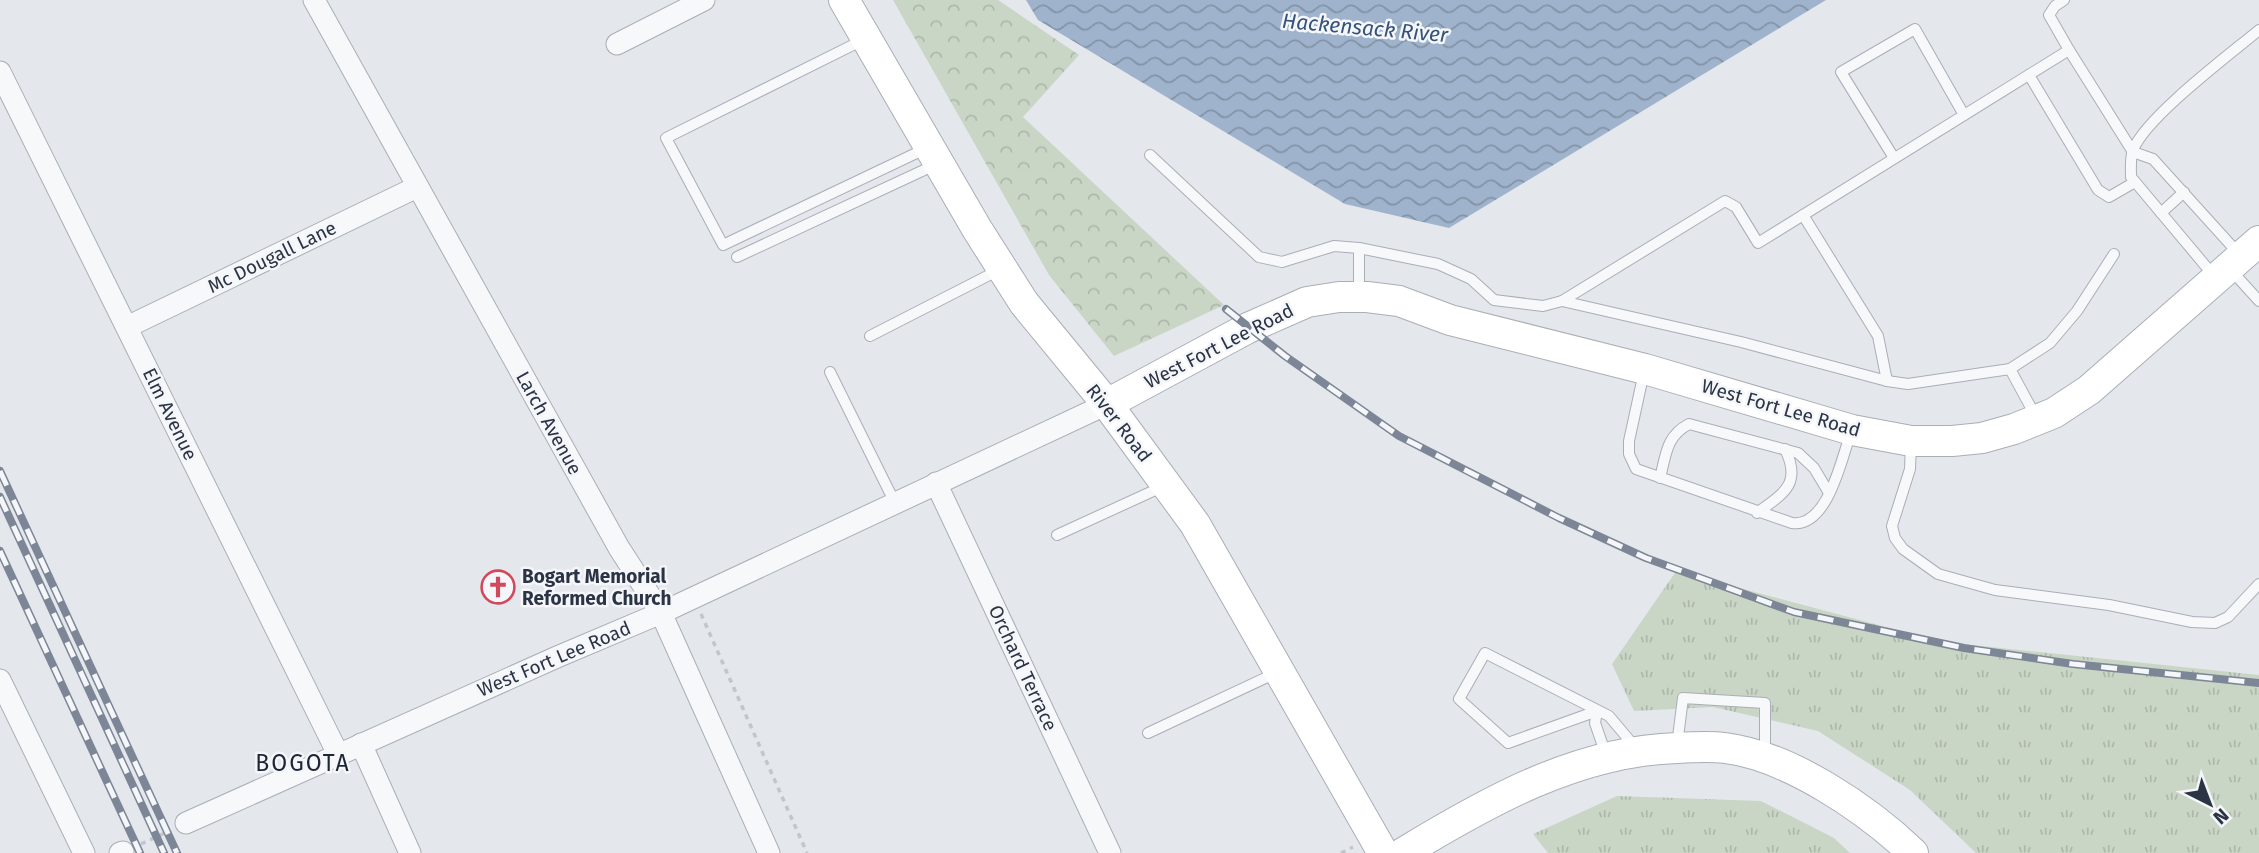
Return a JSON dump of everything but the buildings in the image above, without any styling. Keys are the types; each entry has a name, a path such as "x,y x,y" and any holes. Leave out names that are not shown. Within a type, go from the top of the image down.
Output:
{"main road":[{"name":"River Road","path":"844,0 933,155 1024,303 1107,404 1195,524 1383,853"},
{"name":"West Fort Lee Road","path":"1107,404 1248,328 1307,302 1359,297 1399,301 1450,320 1645,369 1852,430 1912,441 1982,438 2037,420 2089,390 2236,261"},
{"path":"1403,853 1482,807 1530,784 1606,757 1638,750 1676,748 1726,748 1765,759 1825,787 1864,811 1913,853"}],"street":[{"name":"Larch Avenue","path":"314,0 619,548 661,613 769,853"},
{"path":"617,44 704,0"},
{"name":"Elm Avenue","path":"0,72 339,756"},
{"name":"Mc Dougall Lane","path":"127,327 417,187"},
{"name":"West Fort Lee Road","path":"187,823 339,756 360,744 661,613 1107,404"},
{"name":"Orchard Terrace","path":"936,483 1110,853"},
{"path":"0,680 84,853"},
{"path":"360,744 410,853"}],"lane":[{"path":"2064,0 2055,6 2049,15 2133,152 2153,159 2184,192 2236,261 2259,301"},
{"path":"1894,158 1841,72 1915,29 1964,115"},
{"path":"2236,261 2161,213 2131,177 2133,152 2146,130 2211,69 2259,30"},
{"path":"866,38 666,138 723,245 933,155"},
{"path":"1150,155 1259,257 1282,262 1334,246 1359,248 1438,264 1471,279 1494,300 1543,306 1563,301 1725,201 1736,207 1758,243 2069,50"},
{"path":"2029,75 2098,190 2109,197 2135,182"},
{"path":"737,257 933,155"},
{"path":"2161,213 2184,192"},
{"path":"1803,215 1878,336 1887,381"},
{"path":"1359,248 1359,297"},
{"path":"1563,301 1908,384 2010,369 2050,343 2077,311 2114,254"},
{"path":"870,336 1002,269"},
{"path":"1645,369 1629,441 1629,454 1636,469 1757,513 1798,524 1817,513 1829,493 1852,430"},
{"path":"2010,369 2037,420"},
{"path":"830,372 895,503"},
{"path":"1660,478 1671,437 1689,424 1798,453 1814,468 1829,493"},
{"path":"1912,441 1910,469 1892,526 1902,549 1938,574 1995,590 2109,605 2192,622 2214,623 2228,617 2259,584"},
{"path":"1757,513 1790,484 1793,473 1784,449"},
{"path":"1057,535 1167,485"},
{"path":"1597,711 1508,743 1459,699 1485,653 1609,716 1638,750"},
{"path":"1149,733 1280,671"},
{"path":"1676,748 1683,698 1765,703 1765,759"},
{"path":"1597,711 1595,723 1606,757"}],"path":[{"path":"698,607 807,853"},
{"path":"121,852 167,832"},
{"path":"1341,853 1353,847"}],"green space":[{"path":"893,0 998,0 1079,55 1023,117 1224,305 1114,356 1049,275"},
{"path":"1679,567 1743,589 1942,642 2259,675 2259,853 1976,853 1910,790 1818,731 1713,707 1634,711 1612,664"},
{"path":"1617,796 1761,801 1834,838 1850,853 1548,853 1533,834"}],"water":[{"name":"Hackensack River","path":"1026,0 1826,0 1449,228 1345,204 1038,20"}],"railway":[{"path":"1226,309 1285,356 1399,436 1559,518 1646,558 1794,612 1964,648 2073,664 2259,683"},
{"path":"0,471 177,853"},
{"path":"0,497 164,853"},
{"path":"0,551 140,853"}],"place":[{"name":"Bogart Memorial Reformed Church","path":"498,587"}],"district":[{"name":"BOGOTA","path":"303,763"}]}
